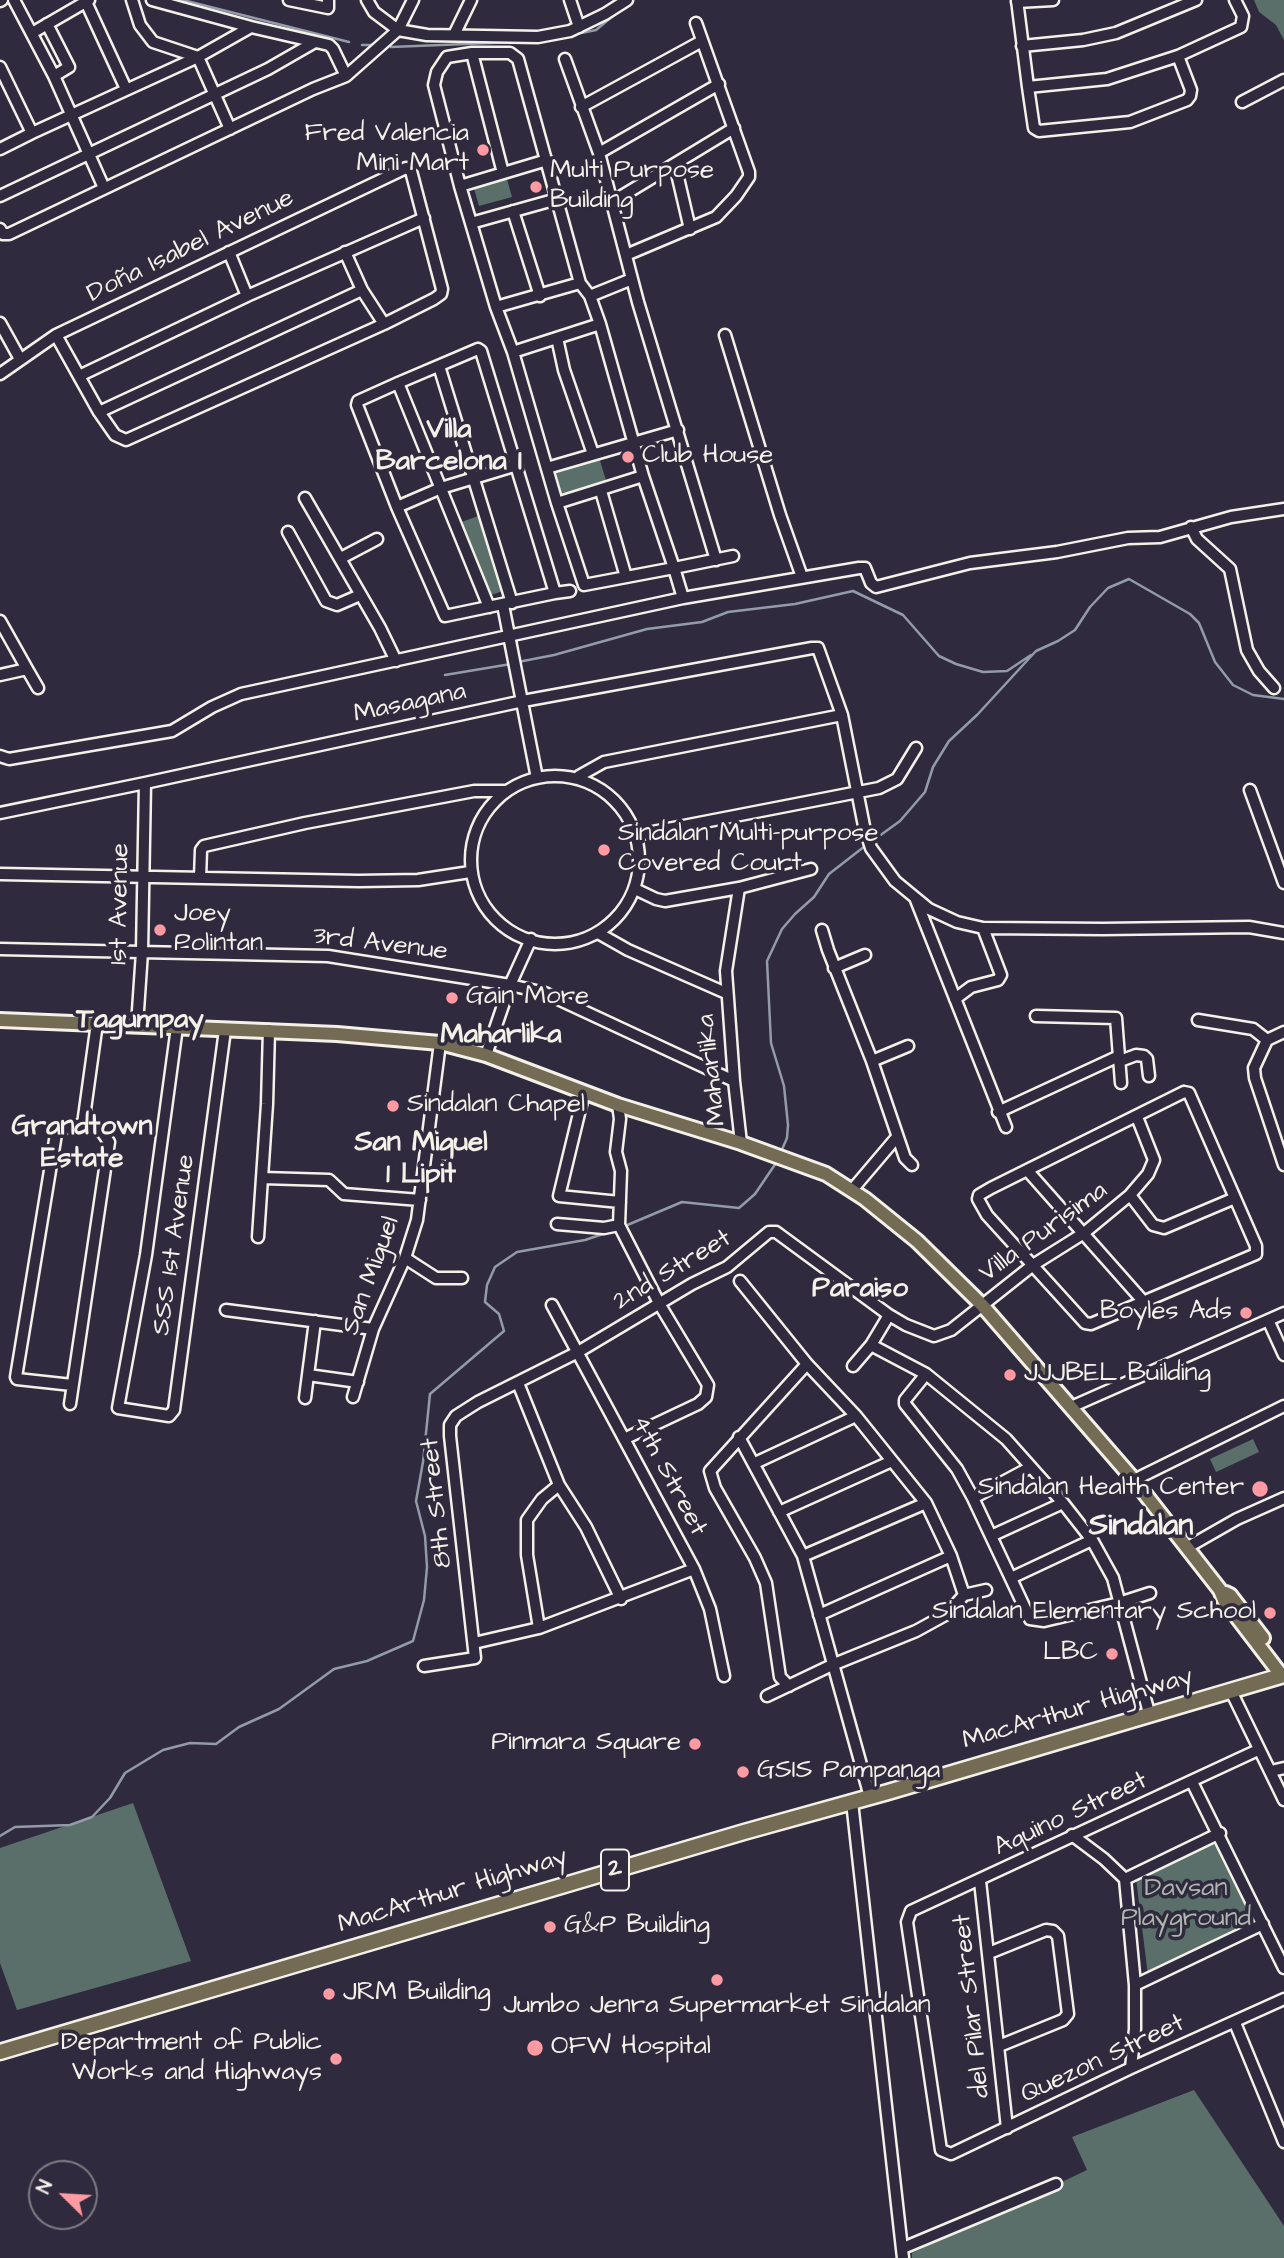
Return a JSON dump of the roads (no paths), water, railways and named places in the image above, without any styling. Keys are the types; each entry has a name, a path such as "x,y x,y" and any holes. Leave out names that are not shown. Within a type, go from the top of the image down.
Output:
{"highway":[{"name":"MacArthur Highway","path":"0,2052 1231,1691 1283,1673"}],"main road":[{"path":"0,1020 269,1030 440,1044 486,1055 618,1105 741,1143 826,1174 852,1190 917,1241 982,1305 1134,1480 1283,1673"}],"street":[{"path":"14,0 54,76 104,188"},
{"path":"132,0 140,25 153,42 198,57 230,129"},
{"path":"152,0 329,45 346,76"},
{"path":"291,0 328,8 328,0"},
{"path":"367,0 374,12 398,30 427,35 538,37 570,32 614,4 627,0"},
{"path":"0,229 3,234 9,234 346,76 398,30 413,0"},
{"path":"454,35 471,0"},
{"path":"570,0 579,27"},
{"path":"1053,0 1017,1 1027,87 1034,128 1039,131 1130,122 1187,100 1191,90 1178,56"},
{"path":"1022,46 1083,40 1116,33 1196,0"},
{"path":"1027,87 1107,79 1178,56 1241,27 1243,16 1235,0"},
{"path":"32,33 88,1 126,89"},
{"path":"626,256 716,217 749,177 696,23"},
{"path":"47,24 69,67 54,76"},
{"path":"1,147 198,57 251,27"},
{"path":"581,107 702,41"},
{"path":"0,196 268,69 316,42"},
{"path":"683,598 674,568 633,443 600,324 590,296 580,283 515,55 510,52 472,53 447,57 437,72 434,85 460,186 496,307 513,352 556,503 584,585 626,577 674,568 716,560 733,556"},
{"path":"472,53 503,173"},
{"path":"565,59 599,153 632,279 716,560"},
{"path":"0,67 32,133"},
{"path":"1242,102 1284,80"},
{"path":"599,153 719,84"},
{"path":"612,202 734,128"},
{"path":"460,186 547,160"},
{"path":"675,165 690,229"},
{"name":"Doña Isabel Avenue","path":"0,374 55,335 405,168 411,171 424,218"},
{"path":"471,223 556,199"},
{"path":"513,211 540,296"},
{"path":"55,335 99,412 116,435 126,440 384,324 441,294 424,218 247,296 79,376"},
{"path":"229,252 247,296"},
{"path":"345,252 362,290 384,324"},
{"path":"590,296 632,279"},
{"path":"496,307 580,283"},
{"path":"99,412 362,290"},
{"path":"0,323 20,359"},
{"path":"513,352 600,324"},
{"path":"725,335 780,515 802,577"},
{"path":"557,338 568,381 593,454"},
{"path":"555,593 481,351 475,350 358,401 357,405 397,507 443,615 570,591"},
{"path":"439,366 508,604 509,636 537,778"},
{"path":"398,383 489,607"},
{"path":"547,468 678,430"},
{"path":"397,507 441,488 517,465"},
{"path":"556,503 643,476"},
{"path":"601,491 626,577"},
{"path":"305,498 341,558 396,661"},
{"path":"0,756 9,759 172,731 212,707 241,694 683,598 865,568 871,583 876,587 970,563 1057,552 1128,538 1160,537 1231,517 1284,509"},
{"path":"1191,527 1197,539 1230,569 1247,650 1259,671 1274,688"},
{"path":"288,532 326,601 337,605 360,595"},
{"path":"341,558 377,539"},
{"path":"0,621 38,688"},
{"name":"Masagana","path":"0,813 523,701 809,648 818,649 842,715"},
{"path":"0,675 27,669"},
{"path":"579,776 604,762 842,715 871,849 895,881 916,900 957,922 983,928 1249,927 1283,931"},
{"path":"637,835 879,788 897,779 916,748"},
{"path":"579,776 599,787 621,810 637,835 638,870 635,889 613,922 598,933 571,941 550,943 531,939 511,931 480,899 470,872 470,854 488,810 495,800 537,778 579,776"},
{"name":"1st Avenue","path":"137,1025 142,952 145,783"},
{"path":"1250,790 1284,883"},
{"path":"200,878 201,850 204,846 305,823 474,791 508,791"},
{"path":"635,889 656,900 665,901 739,888 811,869"},
{"path":"0,874 418,880 470,872"},
{"name":"Maharlika","path":"739,888 727,952 726,993 741,1143"},
{"path":"916,900 1006,1127"},
{"path":"955,999 971,987 998,980 1001,975 983,928"},
{"path":"822,930 834,968 872,1060 905,1158 912,1165"},
{"name":"Maharlika","path":"598,933 628,950 726,993"},
{"path":"486,1055 510,985 531,939"},
{"name":"3rd Avenue","path":"0,949 328,956 510,985 545,993 734,1081"},
{"path":"834,968 865,955"},
{"path":"1037,1016 1116,1018 1121,1083"},
{"path":"1198,1020 1252,1029 1267,1040"},
{"path":"83,1124 97,1023"},
{"name":"SSS 1st Avenue","path":"177,1027 146,1255 118,1405 120,1410 169,1416 174,1410 225,1030"},
{"path":"258,1237 269,1030"},
{"path":"1284,1032 1267,1040 1256,1062 1255,1078 1284,1165"},
{"name":"San Miguel","path":"353,1397 373,1329 405,1258 417,1220 440,1044"},
{"path":"872,1060 908,1046"},
{"path":"998,1112 1119,1058 1144,1056 1147,1059 1149,1076"},
{"path":"1184,1092 1189,1093 1256,1246 1256,1254 1088,1324 988,1215 978,1199 979,1195 990,1188 1137,1117 1184,1092"},
{"path":"584,1093 559,1196 620,1202"},
{"path":"618,1105 620,1119 616,1152 621,1171 620,1226 660,1305 708,1385 706,1397 698,1405 624,1439"},
{"name":"Villa Purisima","path":"982,1305 1033,1265 1084,1233 1130,1195 1148,1174 1154,1160 1137,1117"},
{"path":"70,1404 110,1142 102,1132 83,1124 61,1129 56,1134 16,1377 72,1385"},
{"path":"852,1190 897,1136"},
{"path":"1027,1170 1143,1301"},
{"path":"263,1178 329,1181 344,1194 420,1200"},
{"path":"1130,1195 1153,1225 1164,1228 1235,1198"},
{"path":"557,1224 604,1228 620,1226"},
{"name":"2nd Street","path":"518,1383 578,1352 692,1284 727,1267 769,1232 776,1232 890,1315 934,1336 951,1331 982,1305"},
{"path":"405,1258 436,1278 462,1278"},
{"path":"740,1281 807,1364 856,1416 926,1503 951,1556 964,1595"},
{"name":"4th Street","path":"552,1305 694,1569 710,1609 724,1676"},
{"path":"226,1310 373,1329"},
{"path":"1071,1407 1284,1313"},
{"path":"853,1366 871,1345 890,1315"},
{"path":"1268,1320 1284,1355"},
{"path":"305,1398 315,1321"},
{"path":"871,1345 926,1374 1006,1439 1092,1540 1113,1578 1149,1713"},
{"path":"789,1686 780,1678 766,1583 709,1476 712,1467 807,1364"},
{"path":"926,1374 905,1399 905,1404 957,1469 1030,1619 1036,1622 1150,1593"},
{"path":"308,1375 358,1382"},
{"path":"518,1383 559,1485 586,1527 621,1599"},
{"name":"8th Street","path":"424,1666 475,1658 450,1425 456,1416 478,1402 518,1383"},
{"path":"1134,1480 1284,1406"},
{"path":"755,1463 856,1416"},
{"path":"739,1437 803,1556 870,1797"},
{"path":"779,1513 892,1461"},
{"path":"973,1498 1031,1467"},
{"path":"539,1628 527,1555 527,1520 542,1499 559,1485"},
{"path":"1188,1547 1237,1519 1284,1498"},
{"path":"803,1556 926,1503"},
{"path":"991,1536 1063,1503"},
{"path":"1011,1578 1092,1540"},
{"path":"819,1615 951,1556"},
{"path":"474,1643 539,1628 694,1569"},
{"path":"767,1696 832,1665 916,1631 947,1614 964,1595 986,1590"},
{"path":"1231,1691 1284,1800"},
{"name":"Aquino Street","path":"941,2150 907,1922 911,1911 1258,1750"},
{"path":"1271,1771 1284,1768"},
{"path":"1192,1782 1220,1833 1284,1968"},
{"path":"852,1802 903,2253 1056,2185"},
{"path":"1125,1879 1220,1833"},
{"path":"1072,1835 1125,1879 1135,1985 1135,2029 1131,2068"},
{"name":"del Pilar Street","path":"980,1881 1007,2127"},
{"path":"1135,1985 1263,1924"},
{"path":"989,1953 1046,1930 1053,1931 1058,1936 1068,2014 1063,2020 999,2046"},
{"name":"Quezon Street","path":"941,2150 951,2154 1284,1999"},
{"path":"1235,2023 1284,2142"}],"waterway":[{"path":"183,0 349,42"},
{"path":"571,35 596,30 625,6"},
{"path":"391,47 540,41"},
{"path":"362,45 373,45"},
{"path":"1036,651 1075,630 1090,607 1108,588 1129,579 1190,614 1199,623 1215,662 1233,685 1253,695 1284,699"},
{"path":"518,662 554,655 647,629 702,622 728,612 795,604 853,591 903,615 939,656 956,664 983,672 1007,671 1031,655"},
{"path":"871,842 900,821 925,792 933,767 949,741 1035,652"},
{"path":"445,675 511,664"},
{"path":"780,1154 787,1138 788,1125 784,1086 771,1043 767,961 782,929 814,897 829,874 865,846"},
{"path":"625,1226 682,1202 739,1208 755,1194 778,1160"},
{"path":"0,1836 15,1827 70,1825 92,1817 110,1798 125,1773 163,1750 190,1743 216,1744 239,1727 279,1709 334,1669 367,1661 413,1641 424,1600 427,1567 425,1536 416,1501 430,1394 504,1331 499,1314 485,1302 487,1285 495,1267 517,1252 585,1240 615,1230"}],"place":[{"name":"Fred Valencia Mini Mart","path":"483,150"},
{"name":"Multi Purpose Building","path":"536,187"},
{"name":"Club House","path":"628,457"},
{"name":"Sindalan Multi-purpose Covered Court","path":"604,850"},
{"name":"Joey Polintan","path":"160,930"},
{"name":"Gain More","path":"452,998"},
{"name":"Sindalan Chapel","path":"393,1106"},
{"name":"Boyles Ads","path":"1246,1313"},
{"name":"JJJBEL Building","path":"1010,1375"},
{"name":"Sindalan Health Center","path":"1260,1489"},
{"name":"Sindalan Elementary School","path":"1270,1613"},
{"name":"LBC","path":"1112,1654"},
{"name":"Pinmara Square","path":"695,1744"},
{"name":"GSIS Pampanga","path":"743,1772"},
{"name":"G&P Building","path":"550,1927"},
{"name":"Jumbo Jenra Supermarket Sindalan","path":"717,1980"},
{"name":"JRM Building","path":"329,1994"},
{"name":"OFW Hospital","path":"535,2048"},
{"name":"Department of Public Works and Highways","path":"336,2059"}],"district":[{"name":"Villa Barcelona I","path":"449,447"},
{"name":"Tagumpay","path":"140,1021"},
{"name":"Maharlika","path":"501,1036"},
{"name":"Grandtown Estate","path":"82,1144"},
{"name":"San Miguel 1 Lipit","path":"421,1160"},
{"name":"Paraiso","path":"860,1290"},
{"name":"Sindalan","path":"1141,1528"}],"park label":[{"name":"Davsan Playground","path":"1186,1905"}]}
